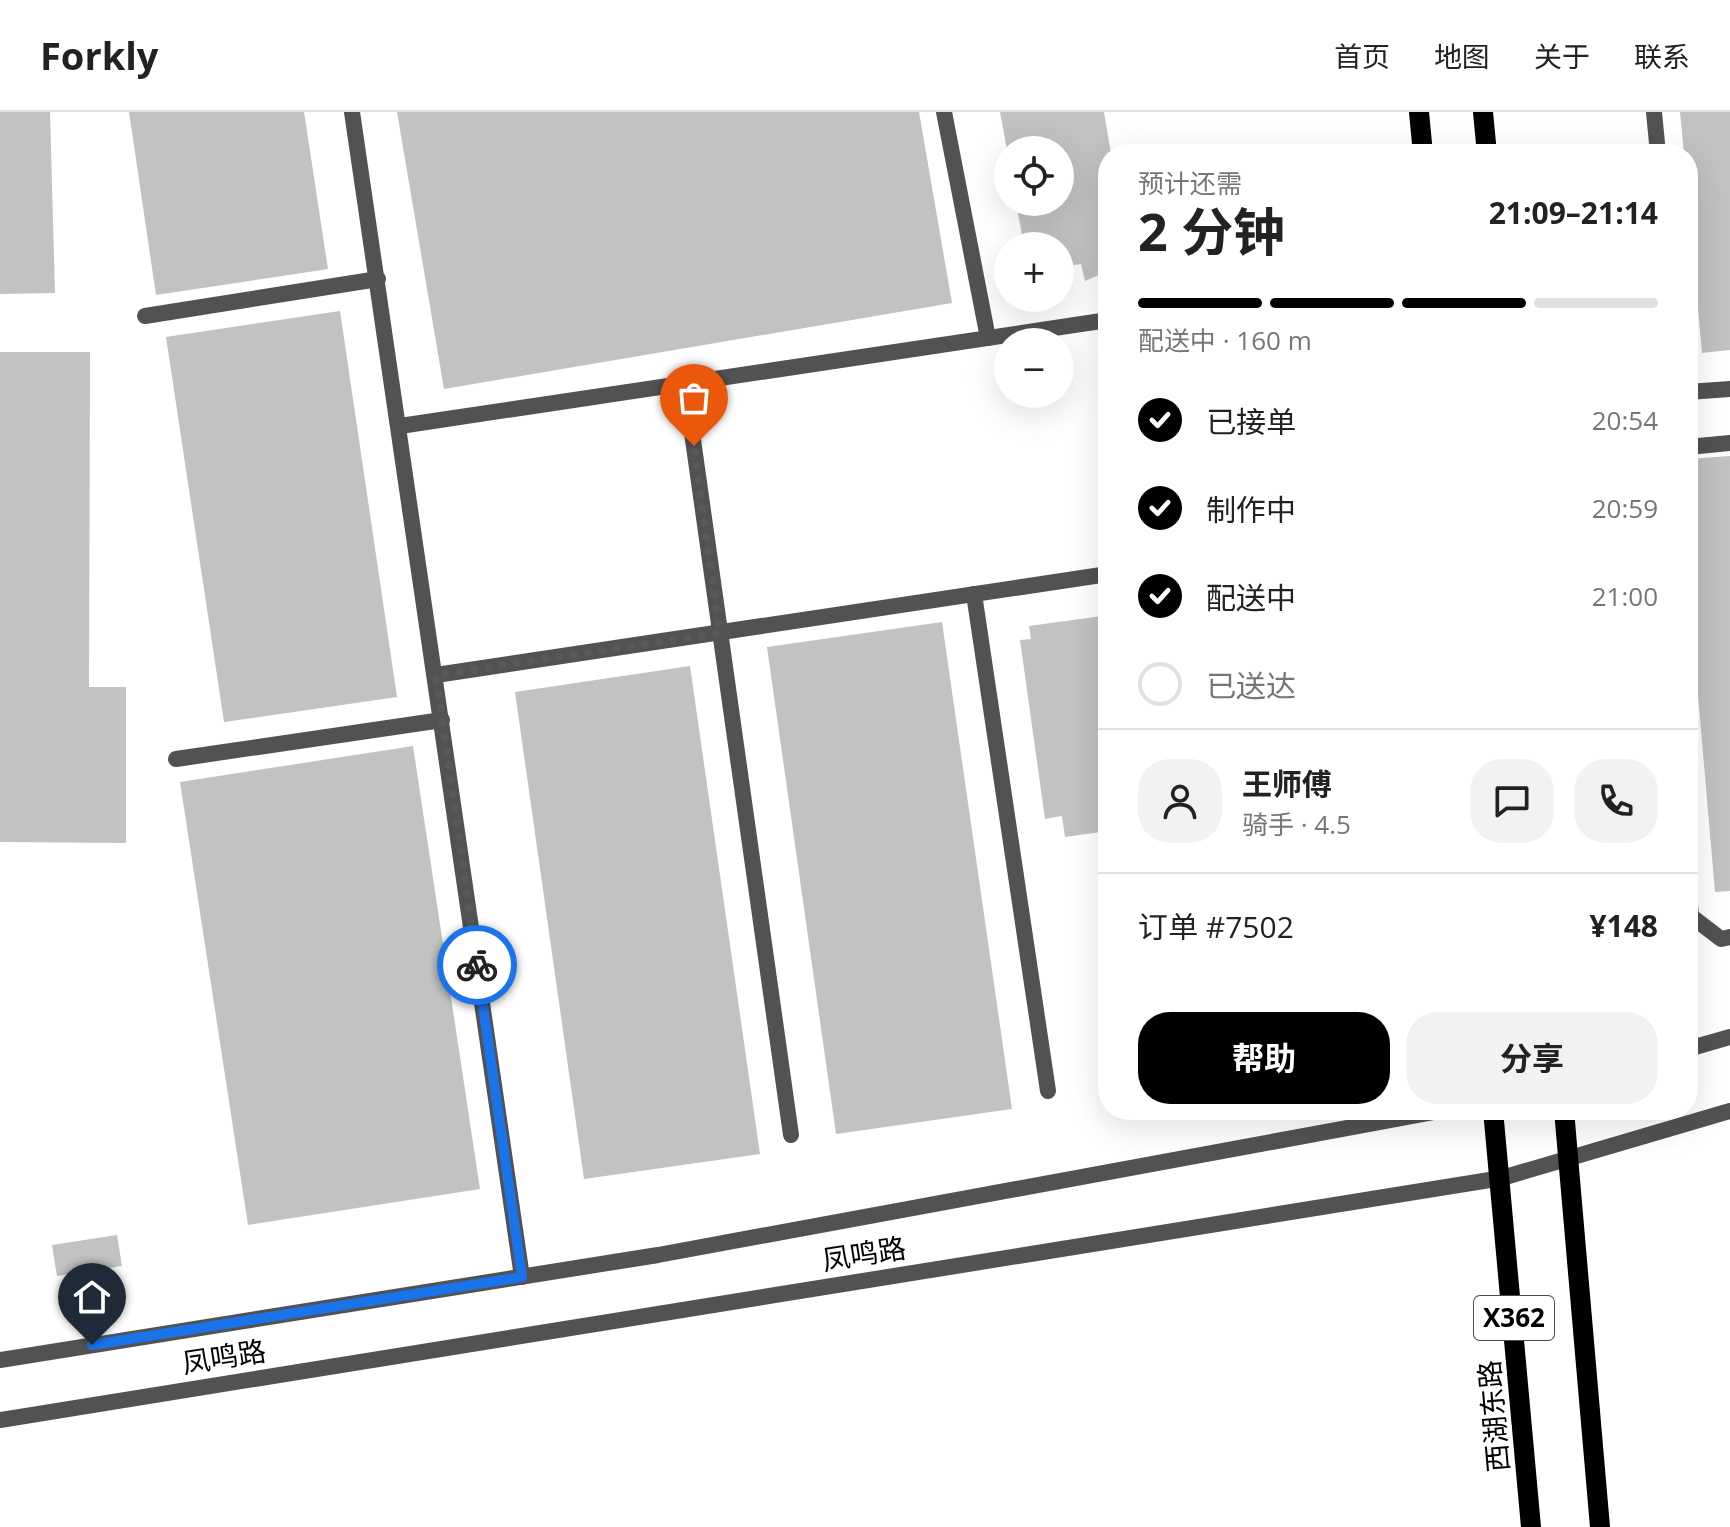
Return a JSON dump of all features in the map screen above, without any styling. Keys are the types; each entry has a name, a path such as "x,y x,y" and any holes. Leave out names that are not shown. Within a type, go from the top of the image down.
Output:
{"main road":[{"path":"1419,112 1422,144"},
{"path":"1483,112 1486,144"},
{"name":"西湖东路","path":"1494,1120 1502,1178 1531,1527"},
{"name":"X362","path":"1565,1120 1600,1527"}],"street":[{"path":"352,112 522,1277"},
{"path":"944,112 988,338"},
{"path":"1654,112 1657,144"},
{"path":"145,316 378,279"},
{"path":"400,426 1098,322"},
{"path":"685,383 791,1135"},
{"path":"1698,391 1730,389"},
{"path":"1698,446 1730,443"},
{"path":"436,675 1098,575"},
{"path":"974,594 1048,1091"},
{"path":"176,759 442,720"},
{"path":"1698,921 1721,939 1730,937"},
{"path":"1698,1046 1730,1037"},
{"name":"凤鸣路","path":"0,1420 1502,1178 1730,1111"},
{"name":"凤鸣路","path":"0,1360 522,1277 1390,1120"}],"building":[{"path":"0,112 50,112 55,293 0,294"},
{"path":"129,112 304,112 328,269 156,295"},
{"path":"397,112 919,112 952,303 444,389"},
{"path":"1000,112 1104,112 1109,144 1098,144 1098,275 1085,281 1081,264 1074,265 1074,232 1021,232 1019,216 1074,216 1074,136 1004,136"},
{"path":"1680,112 1730,112 1730,350 1702,353 1698,308 1698,144 1683,144"},
{"path":"340,311 397,697 224,722 166,337"},
{"path":"0,352 90,352 89,687 126,687 126,843 0,842"},
{"path":"1730,456 1730,891 1715,892 1698,696 1698,458"},
{"path":"1098,617 1098,832 1065,837 1062,816 1045,819 1020,640 1031,639 1029,626"},
{"path":"942,622 1012,1109 836,1134 767,647"},
{"path":"690,666 760,1154 584,1179 515,692"},
{"path":"413,746 480,1189 248,1225 180,782"},
{"path":"117,1235 122,1266 57,1276 52,1245"}],"way so far":[{"path":"477,965 436,675 720,633 694,446"}],"route":[{"path":"92,1345 522,1277 477,965"}]}
